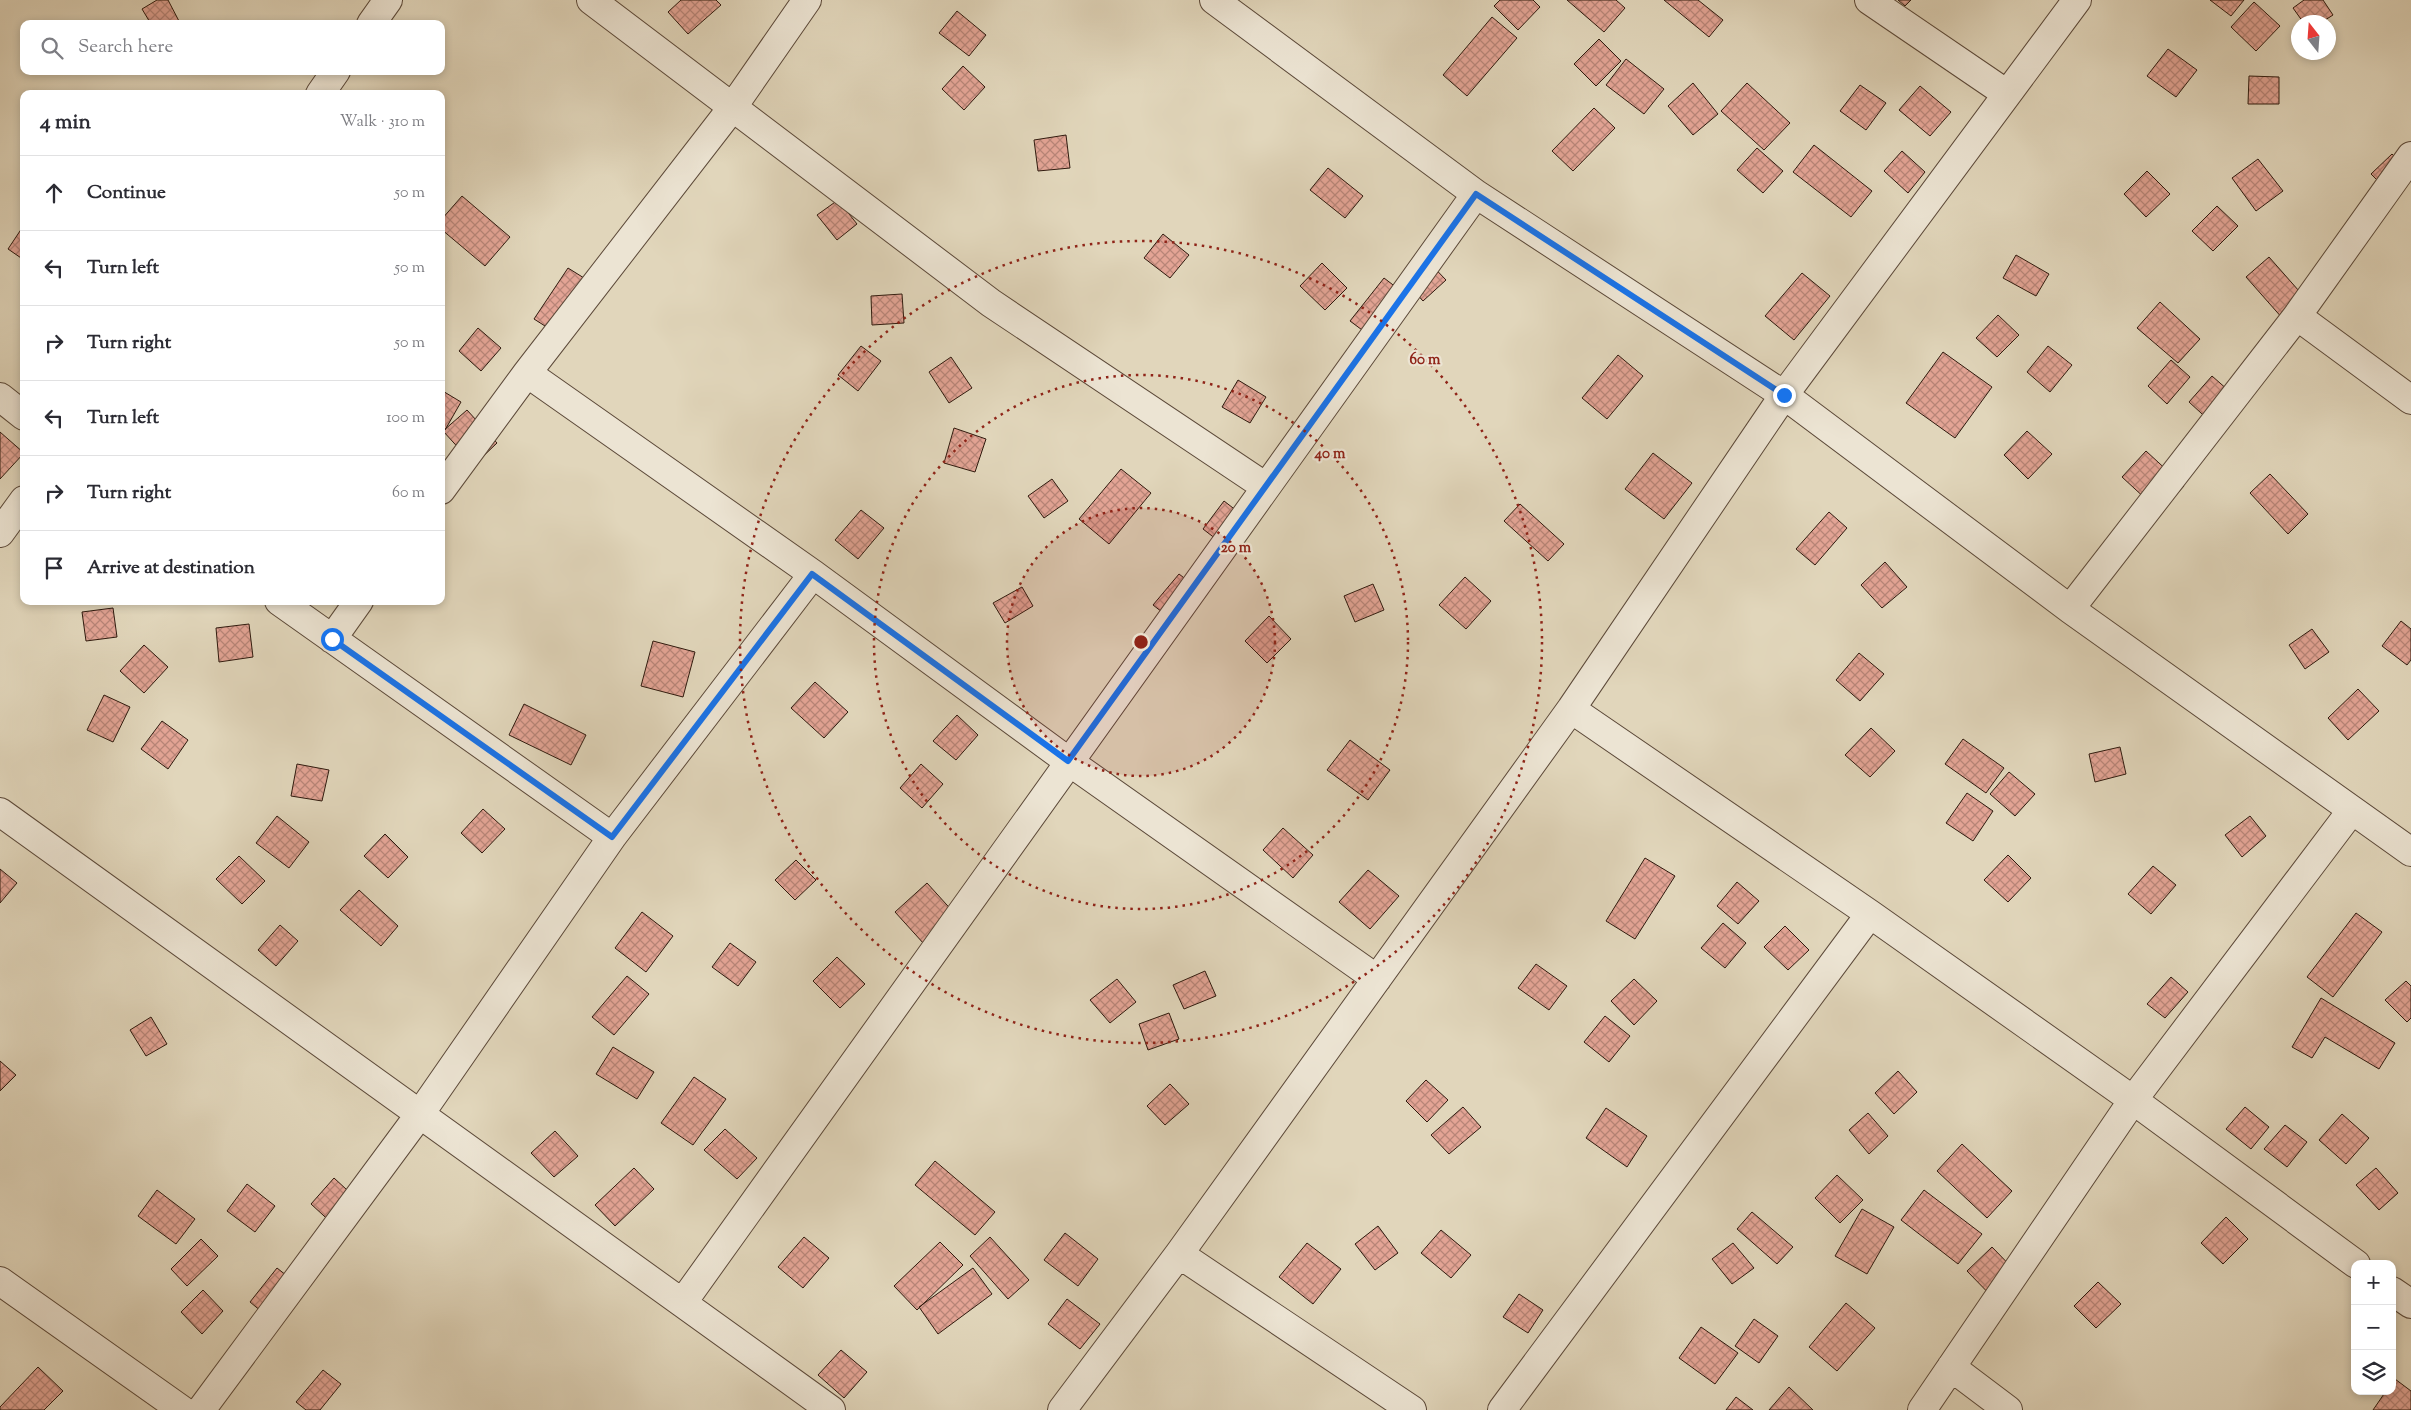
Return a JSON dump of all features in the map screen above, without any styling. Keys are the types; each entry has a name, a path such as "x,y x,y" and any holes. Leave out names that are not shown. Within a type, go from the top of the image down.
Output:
{"street":[{"path":"374,20 388,0"},
{"path":"591,0 991,303 1266,488"},
{"path":"445,485 527,373 732,108 807,0"},
{"path":"1214,0 1476,194 1784,395 2070,610 2411,852"},
{"path":"1869,0 2006,94"},
{"path":"1062,1410 1179,1254 1571,708 1784,395 2077,0"},
{"path":"323,90 333,75"},
{"path":"2070,610 2297,316 2411,156"},
{"path":"683,1302 1068,761 1476,194"},
{"path":"2297,316 2411,400"},
{"path":"527,373 812,574 1068,761 1377,979"},
{"path":"0,397 20,413"},
{"path":"0,534 20,506"},
{"path":"201,1410 420,1114 612,837 812,574"},
{"path":"285,605 612,837"},
{"path":"332,639 356,605"},
{"path":"1571,708 1870,914 2133,1100 2351,1260"},
{"path":"1922,1410 2133,1100 2352,810"},
{"path":"0,812 831,1410"},
{"path":"1502,1410 1870,914"},
{"path":"1179,1254 1412,1410"},
{"path":"0,1281 182,1410"},
{"path":"2396,1294 2411,1304"},
{"path":"1951,1367 2008,1410"}],"building":[{"path":"157,0 168,0 178,20 149,20 142,9"},
{"path":"681,0 716,0 721,5 688,34 668,12"},
{"path":"1500,0 1533,0 1540,7 1518,30 1494,6"},
{"path":"1567,0 1616,0 1625,8 1604,32"},
{"path":"1664,0 1698,0 1723,20 1709,37"},
{"path":"1898,0 1911,0 1905,6"},
{"path":"2210,0 2244,0 2231,16"},
{"path":"2304,0 2323,0 2333,15 2298,15 2293,8"},
{"path":"2254,2 2280,26 2256,51 2231,27"},
{"path":"957,11 986,35 969,56 939,33"},
{"path":"1492,17 1517,38 1467,96 1443,75"},
{"path":"1599,39 1621,61 1596,86 1574,64"},
{"path":"2168,49 2197,70 2176,97 2147,76"},
{"path":"1626,59 1664,89 1644,114 1606,85"},
{"path":"963,66 985,87 964,110 942,89"},
{"path":"2249,76 2279,77 2279,104 2248,104"},
{"path":"1693,83 1718,114 1693,135 1668,106"},
{"path":"1747,83 1790,123 1764,150 1721,111"},
{"path":"1860,85 1886,103 1866,130 1840,111"},
{"path":"1920,86 1951,112 1930,136 1899,110"},
{"path":"1594,108 1615,128 1573,171 1552,151"},
{"path":"1066,135 1070,168 1038,171 1034,140"},
{"path":"1814,145 1872,191 1851,217 1793,172"},
{"path":"1757,148 1783,171 1763,193 1737,170"},
{"path":"1902,151 1925,172 1908,193 1884,171"},
{"path":"2392,154 2411,173 2393,196 2371,174"},
{"path":"2258,159 2283,191 2256,211 2232,178"},
{"path":"1328,168 1363,196 1345,218 1310,190"},
{"path":"2147,171 2170,194 2146,217 2124,194"},
{"path":"462,196 510,237 485,266 445,232 445,215"},
{"path":"838,200 857,224 837,240 817,215"},
{"path":"2217,206 2238,226 2213,251 2192,231"},
{"path":"20,231 20,257 8,249"},
{"path":"1163,234 1189,255 1170,278 1144,258"},
{"path":"2016,255 2049,274 2036,296 2003,278"},
{"path":"1423,256 1446,280 1423,301 1401,276"},
{"path":"2269,257 2314,308 2291,328 2246,277"},
{"path":"1322,263 1347,288 1325,310 1300,286"},
{"path":"568,268 600,288 567,340 534,319"},
{"path":"1802,273 1830,296 1794,340 1765,316"},
{"path":"1384,278 1414,301 1381,344 1350,321"},
{"path":"902,294 904,323 872,325 871,296"},
{"path":"2160,302 2200,339 2178,363 2137,328"},
{"path":"1998,315 2019,335 1997,357 1976,338"},
{"path":"478,328 501,348 481,371 459,351"},
{"path":"861,346 881,361 858,391 838,375"},
{"path":"2048,346 2072,365 2050,392 2027,372"},
{"path":"1943,352 1992,387 1955,438 1906,403"},
{"path":"1618,355 1643,376 1607,419 1582,398"},
{"path":"951,357 972,388 949,403 929,372"},
{"path":"2171,360 2190,377 2167,404 2148,386"},
{"path":"2212,376 2237,398 2213,424 2189,402"},
{"path":"1238,380 1266,397 1250,423 1222,407"},
{"path":"445,392 461,402 445,430"},
{"path":"467,410 497,443 474,465 445,433 445,429"},
{"path":"954,428 986,439 975,472 944,463"},
{"path":"2027,431 2052,454 2028,479 2004,455"},
{"path":"0,432 20,450 20,457 0,479"},
{"path":"2146,451 2184,486 2160,512 2122,477"},
{"path":"1653,453 1692,483 1664,519 1625,489"},
{"path":"1121,469 1151,493 1109,544 1079,519"},
{"path":"2270,474 2308,514 2288,534 2250,493"},
{"path":"1052,479 1068,501 1044,518 1028,496"},
{"path":"1224,501 1246,518 1225,546 1203,529"},
{"path":"1520,504 1564,544 1548,561 1504,521"},
{"path":"861,510 884,528 858,559 835,540"},
{"path":"1829,512 1847,528 1815,565 1796,549"},
{"path":"1885,562 1907,587 1882,608 1861,585"},
{"path":"1179,574 1205,594 1180,626 1153,605"},
{"path":"1465,577 1491,601 1466,629 1439,605"},
{"path":"1373,584 1384,610 1355,622 1344,596"},
{"path":"1022,587 1033,606 1005,623 993,603"},
{"path":"113,608 117,637 86,641 82,612"},
{"path":"1269,616 1291,639 1267,663 1245,641"},
{"path":"2401,621 2411,629 2411,660 2407,665 2382,646"},
{"path":"249,624 253,657 219,662 216,628"},
{"path":"2312,629 2329,652 2305,669 2289,645"},
{"path":"653,641 695,652 683,697 641,686"},
{"path":"144,645 168,667 144,693 120,671"},
{"path":"1859,653 1884,674 1860,701 1836,680"},
{"path":"815,682 848,712 824,738 791,708"},
{"path":"2358,689 2379,711 2348,740 2328,718"},
{"path":"104,695 130,707 113,742 87,730"},
{"path":"524,704 586,735 571,765 509,735"},
{"path":"957,715 978,735 956,760 933,741"},
{"path":"162,721 188,740 168,769 141,749"},
{"path":"1871,728 1895,751 1870,777 1845,755"},
{"path":"1963,739 2004,768 1986,793 1945,764"},
{"path":"1350,740 1390,770 1368,800 1327,770"},
{"path":"2120,747 2126,774 2095,782 2089,754"},
{"path":"297,764 329,770 322,801 291,796"},
{"path":"921,764 943,784 922,808 900,788"},
{"path":"2009,772 2035,794 2015,816 1990,794"},
{"path":"1967,793 1993,811 1973,841 1946,823"},
{"path":"483,809 505,829 482,853 461,833"},
{"path":"277,816 309,842 289,868 256,843"},
{"path":"2250,816 2266,836 2242,857 2225,835"},
{"path":"1283,828 1313,855 1293,878 1263,850"},
{"path":"385,834 408,857 388,878 364,856"},
{"path":"2008,855 2031,878 2008,902 1984,880"},
{"path":"239,856 265,881 242,904 216,879"},
{"path":"1645,858 1675,876 1635,939 1606,921"},
{"path":"796,860 816,880 795,900 775,880"},
{"path":"2153,866 2176,885 2151,914 2128,894"},
{"path":"0,869 17,883 0,903"},
{"path":"1368,870 1399,896 1370,929 1339,902"},
{"path":"1737,882 1759,901 1738,924 1717,906"},
{"path":"927,883 956,915 924,944 895,912"},
{"path":"359,890 398,926 381,946 340,910"},
{"path":"642,912 673,936 646,972 615,948"},
{"path":"2356,913 2382,932 2333,997 2307,977"},
{"path":"1723,923 1746,943 1725,968 1701,948"},
{"path":"280,925 298,941 276,966 258,950"},
{"path":"1785,926 1809,950 1788,970 1764,947"},
{"path":"730,943 756,962 738,986 712,967"},
{"path":"837,957 865,984 840,1008 813,981"},
{"path":"1536,964 1567,986 1549,1010 1518,988"},
{"path":"1205,971 1216,996 1184,1009 1173,985"},
{"path":"627,976 649,994 614,1035 592,1017"},
{"path":"2171,977 2188,992 2165,1018 2147,1004"},
{"path":"1117,979 1136,1002 1110,1023 1090,1000"},
{"path":"1634,979 1657,1001 1634,1025 1611,1001"},
{"path":"2406,981 2411,986 2411,1018 2407,1022 2385,1000"},
{"path":"2321,998 2395,1043 2379,1069 2325,1037 2312,1058 2292,1047"},
{"path":"1169,1013 1179,1039 1148,1050 1139,1024"},
{"path":"1605,1016 1630,1036 1609,1062 1584,1042"},
{"path":"151,1017 167,1044 146,1056 130,1030"},
{"path":"613,1047 654,1072 637,1099 596,1074"},
{"path":"0,1061 16,1075 0,1091"},
{"path":"1898,1071 1917,1092 1894,1114 1875,1093"},
{"path":"694,1077 726,1099 693,1145 661,1123"},
{"path":"1426,1080 1448,1100 1427,1122 1406,1101"},
{"path":"1170,1084 1189,1104 1165,1125 1147,1106"},
{"path":"1463,1107 1481,1127 1449,1154 1431,1135"},
{"path":"2245,1107 2269,1127 2251,1149 2226,1129"},
{"path":"1606,1108 1647,1136 1627,1167 1586,1138"},
{"path":"1868,1113 1888,1136 1869,1154 1849,1130"},
{"path":"2342,1114 2369,1138 2346,1164 2319,1140"},
{"path":"2285,1125 2307,1142 2287,1167 2264,1149"},
{"path":"725,1129 757,1158 737,1179 704,1150"},
{"path":"555,1131 578,1156 554,1177 531,1153"},
{"path":"1962,1144 2012,1191 1987,1218 1937,1171"},
{"path":"935,1161 995,1212 975,1235 915,1185"},
{"path":"634,1168 654,1189 615,1226 595,1205"},
{"path":"2376,1168 2398,1193 2379,1210 2356,1185"},
{"path":"1837,1175 1863,1200 1840,1223 1815,1198"},
{"path":"334,1178 359,1201 336,1227 311,1204"},
{"path":"247,1184 275,1206 255,1232 227,1211"},
{"path":"157,1190 195,1219 176,1244 138,1216"},
{"path":"1924,1190 1982,1234 1958,1264 1901,1220"},
{"path":"1862,1209 1894,1227 1867,1274 1835,1256"},
{"path":"1752,1212 1793,1247 1777,1264 1737,1229"},
{"path":"2226,1217 2248,1239 2223,1264 2201,1243"},
{"path":"1378,1226 1398,1253 1375,1270 1355,1244"},
{"path":"1441,1230 1471,1255 1451,1278 1421,1253"},
{"path":"1065,1233 1098,1259 1078,1286 1044,1260"},
{"path":"804,1237 829,1258 803,1288 778,1267"},
{"path":"990,1237 1029,1280 1008,1299 970,1256"},
{"path":"201,1239 218,1256 187,1286 171,1269"},
{"path":"940,1242 963,1265 917,1310 894,1286"},
{"path":"1307,1243 1341,1269 1313,1304 1279,1277"},
{"path":"1733,1243 1754,1268 1732,1284 1712,1259"},
{"path":"1992,1247 2026,1282 2001,1306 1967,1271"},
{"path":"277,1268 296,1283 268,1317 250,1302"},
{"path":"973,1268 992,1294 938,1334 919,1307"},
{"path":"2098,1282 2121,1304 2096,1328 2074,1306"},
{"path":"203,1290 223,1311 202,1334 181,1312"},
{"path":"1519,1294 1543,1310 1528,1333 1503,1317"},
{"path":"1067,1299 1100,1324 1080,1349 1048,1324"},
{"path":"1846,1303 1875,1328 1837,1371 1809,1347"},
{"path":"1754,1319 1778,1336 1759,1363 1735,1346"},
{"path":"1701,1327 1738,1353 1715,1384 1679,1358"},
{"path":"841,1350 867,1372 844,1398 818,1375"},
{"path":"38,1367 63,1391 44,1410 0,1410 0,1407"},
{"path":"323,1370 341,1384 320,1410 306,1410 296,1402"},
{"path":"2396,1380 2411,1391 2411,1410 2373,1410 2383,1395 2396,1395"},
{"path":"1789,1387 1813,1410 1769,1410"},
{"path":"1736,1397 1753,1410 1726,1410"}],"route":[{"path":"332,639 612,837 812,574 1068,761 1476,194 1784,395"}]}
